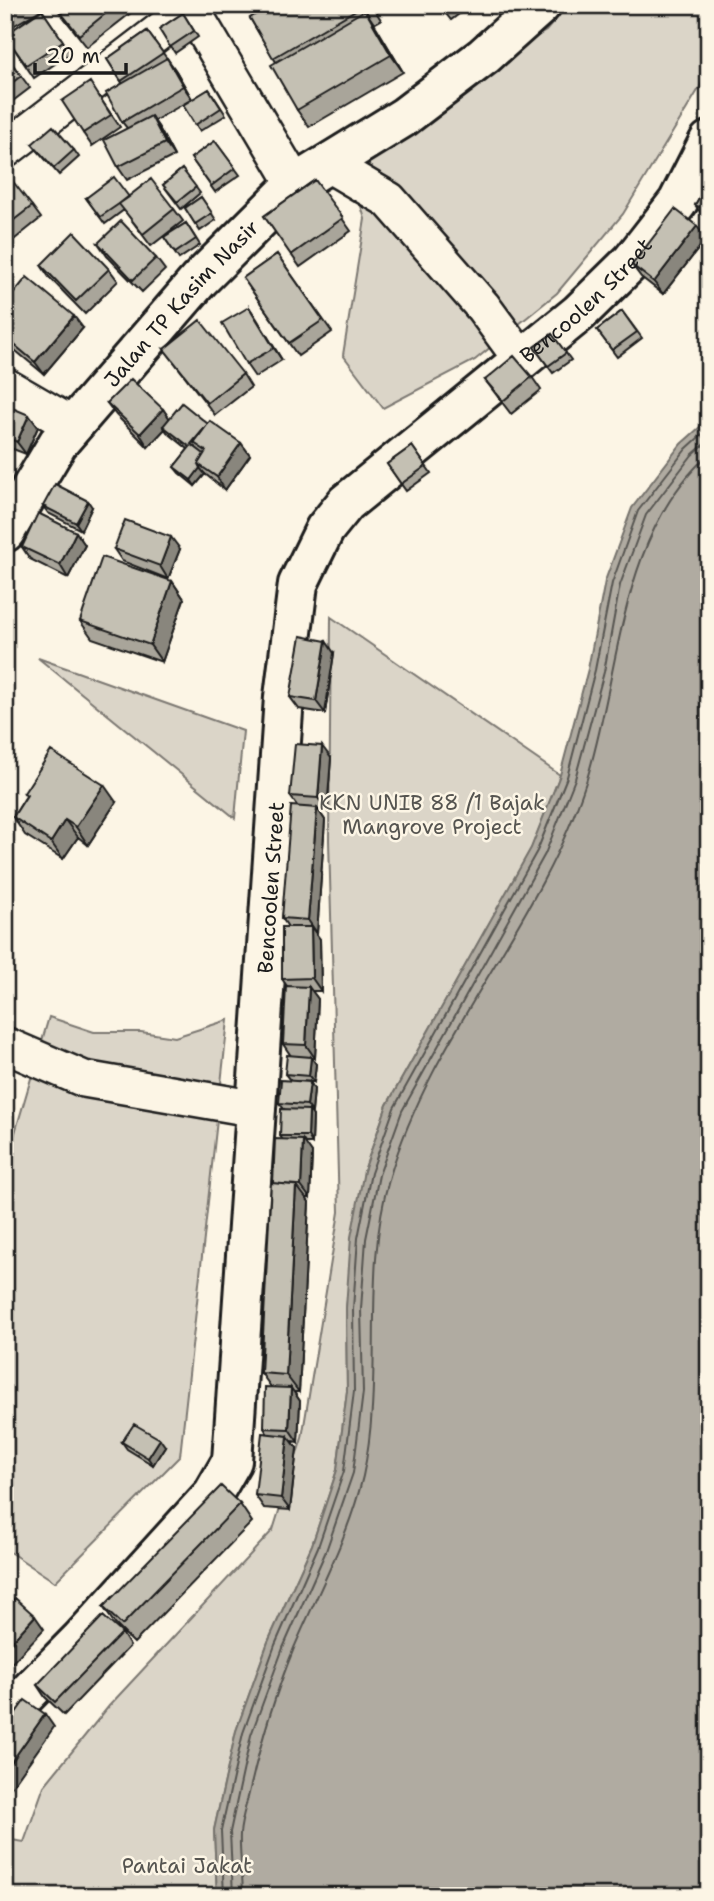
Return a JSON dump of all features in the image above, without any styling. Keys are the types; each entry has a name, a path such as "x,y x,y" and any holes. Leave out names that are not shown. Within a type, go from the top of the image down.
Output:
{"main road":[{"name":"Jalan TP Kasim Nasir","path":"5,532 66,434 199,281 295,184 404,117 484,56 541,5"},
{"name":"Bencoolen Street","path":"5,1716 81,1639 214,1494 229,1468 237,1409 284,697 298,584 313,547 346,503 579,313 632,261 678,202 709,141"}],"street":[{"path":"5,150 190,6 295,184"},
{"path":"328,164 389,200 483,307 521,359"},
{"path":"5,386 66,434"},
{"path":"5,1045 84,1079 257,1109"}],"green space":[{"path":"568,5 709,5 709,68 623,214 557,293 475,360 383,408 343,355 365,219 346,158 468,77 546,31"},
{"name":"KKN UNIB 88 /1 Bajak Mangrove Project","path":"331,617 560,775 531,849 387,1105 364,1171 346,1308 347,1391 337,1470 312,1545 268,1642 236,1731 214,1830 217,1896 5,1896 5,1839 24,1842 44,1786 109,1706 273,1530 302,1438 339,1212 329,840"},
{"path":"38,658 243,731 235,818"},
{"path":"49,1017 94,1032 141,1032 175,1037 228,1020 180,1456 55,1582 5,1549 5,1167"}],"water":[{"path":"709,419 709,1896 217,1896 214,1830 236,1731 268,1642 312,1545 337,1470 347,1391 346,1308 351,1237 364,1171 387,1105 531,848 560,775 588,669 605,581 632,508 681,444"}],"building":[{"path":"5,5 19,5 5,13"},
{"path":"55,5 116,5 79,35"},
{"path":"249,5 261,5 253,11"},
{"path":"271,5 364,5 273,58 250,18"},
{"path":"42,10 63,41 26,65 5,35"},
{"path":"365,10 391,55 297,110 271,65"},
{"path":"183,13 194,31 170,47 159,29"},
{"path":"147,31 163,53 121,81 107,59"},
{"path":"5,54 21,76 5,88"},
{"path":"167,58 183,86 122,122 106,93"},
{"path":"90,82 111,115 83,133 62,101"},
{"path":"209,89 221,108 195,125 183,105"},
{"path":"151,116 165,143 118,167 104,140"},
{"path":"53,126 74,150 54,168 32,144"},
{"path":"215,141 235,168 211,186 191,158"},
{"path":"182,169 196,187 177,202 163,185"},
{"path":"114,177 129,197 100,217 86,198"},
{"path":"11,179 32,206 5,227 5,184"},
{"path":"151,179 174,209 143,234 119,204"},
{"path":"315,180 343,218 291,255 264,216"},
{"path":"709,180 709,212 695,205"},
{"path":"201,197 212,213 195,224 185,208"},
{"path":"675,209 697,226 654,282 632,265"},
{"path":"121,221 156,258 133,280 98,243"},
{"path":"186,223 196,239 175,253 164,237"},
{"path":"74,232 109,269 76,301 41,265"},
{"path":"277,254 323,320 289,343 243,278"},
{"path":"27,277 74,316 35,362 5,337 5,304"},
{"path":"249,307 274,348 246,364 222,323"},
{"path":"622,311 637,332 612,350 597,330"},
{"path":"200,320 243,374 207,403 164,349"},
{"path":"552,334 566,353 548,366 534,347"},
{"path":"514,356 532,377 503,401 485,380"},
{"path":"131,379 163,409 140,434 107,403"},
{"path":"182,403 208,424 191,444 204,454 198,464 200,468 191,480 174,467 190,447 163,426"},
{"path":"5,405 29,415 17,442 5,437"},
{"path":"210,421 241,443 217,477 198,464 206,451 194,443"},
{"path":"412,446 426,466 401,484 387,464"},
{"path":"55,484 88,501 76,523 43,506"},
{"path":"38,513 76,532 60,565 22,547"},
{"path":"125,520 171,537 160,566 114,549"},
{"path":"102,557 172,581 150,645 80,621"},
{"path":"301,636 326,641 316,701 290,697"},
{"path":"295,744 322,746 318,798 290,796"},
{"path":"51,751 104,785 76,827 65,820 51,842 13,817 27,795 24,793"},
{"path":"291,806 317,808 308,920 282,918"},
{"path":"282,927 311,927 312,978 282,979"},
{"path":"286,986 309,987 306,1045 283,1044"},
{"path":"287,1055 311,1057 309,1076 285,1074"},
{"path":"281,1080 310,1082 307,1105 279,1103"},
{"path":"281,1109 309,1110 308,1136 280,1136"},
{"path":"275,1139 303,1140 301,1186 273,1183"},
{"path":"271,1183 296,1185 286,1375 261,1373"},
{"path":"265,1387 291,1388 289,1429 264,1428"},
{"path":"134,1424 160,1439 148,1458 122,1442"},
{"path":"262,1433 288,1436 281,1498 255,1495"},
{"path":"221,1486 240,1504 122,1625 103,1607"},
{"path":"15,1598 35,1616 5,1649 5,1608"},
{"path":"103,1616 122,1633 55,1702 37,1685"},
{"path":"25,1700 45,1714 5,1771 5,1728"}],"park label":[{"name":"Pantai Jakat","path":"187,1866"}]}
